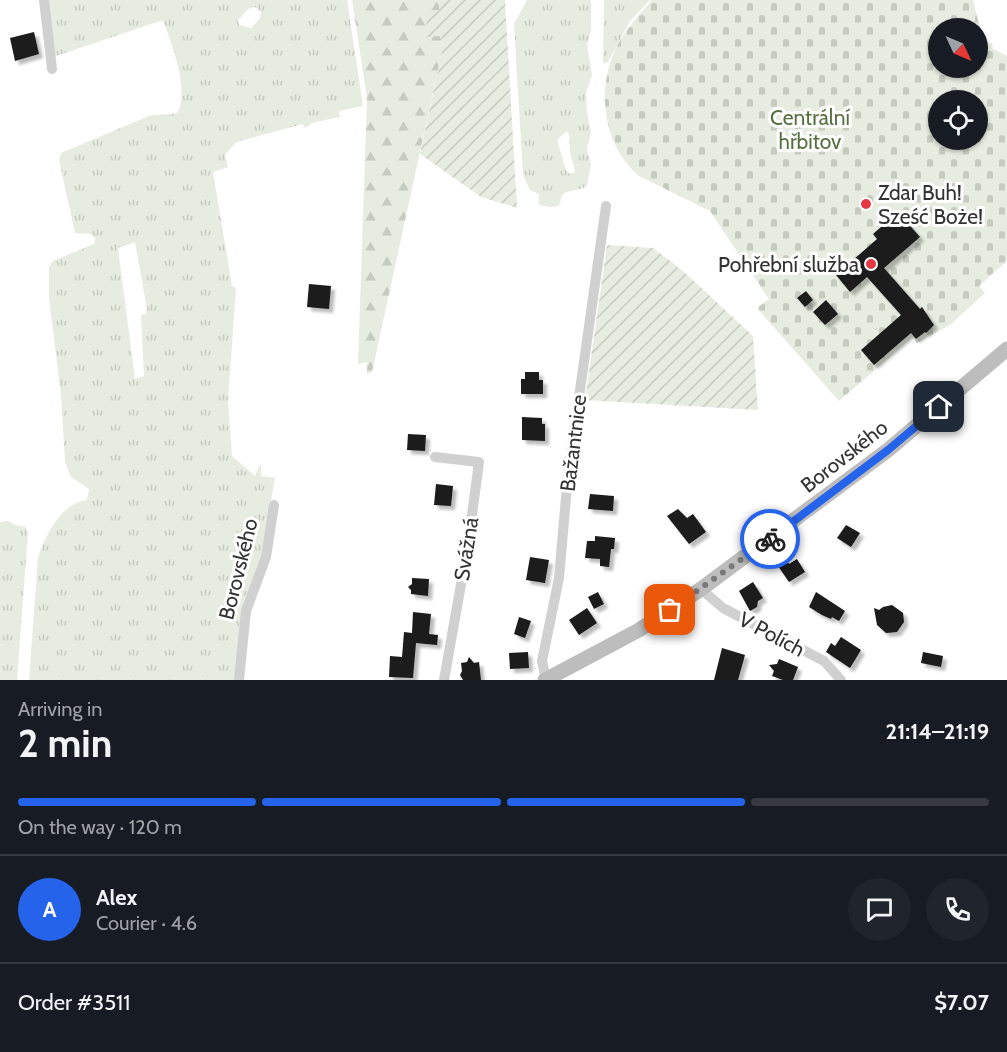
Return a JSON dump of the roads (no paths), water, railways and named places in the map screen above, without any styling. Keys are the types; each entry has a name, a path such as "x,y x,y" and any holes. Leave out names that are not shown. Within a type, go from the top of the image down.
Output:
{"main road":[{"name":"Borovského","path":"546,680 639,630 701,589 888,450 1007,349"}],"street":[{"path":"44,0 52,69"},
{"name":"Bažantnice","path":"546,680 542,661 559,578 568,476 606,206"},
{"name":"Svážná","path":"435,457 479,462 468,545 444,680"},
{"name":"Borovského","path":"240,680 246,611 266,557 274,505"},
{"name":"V Polích","path":"701,589 723,608 824,661 841,680"}],"place":[{"name":"Zdar Buh! Sześć Boże!","path":"866,204"},
{"name":"Pohřební služba","path":"871,264"}],"park label":[{"name":"Centrální hřbitov","path":"810,129"}]}
